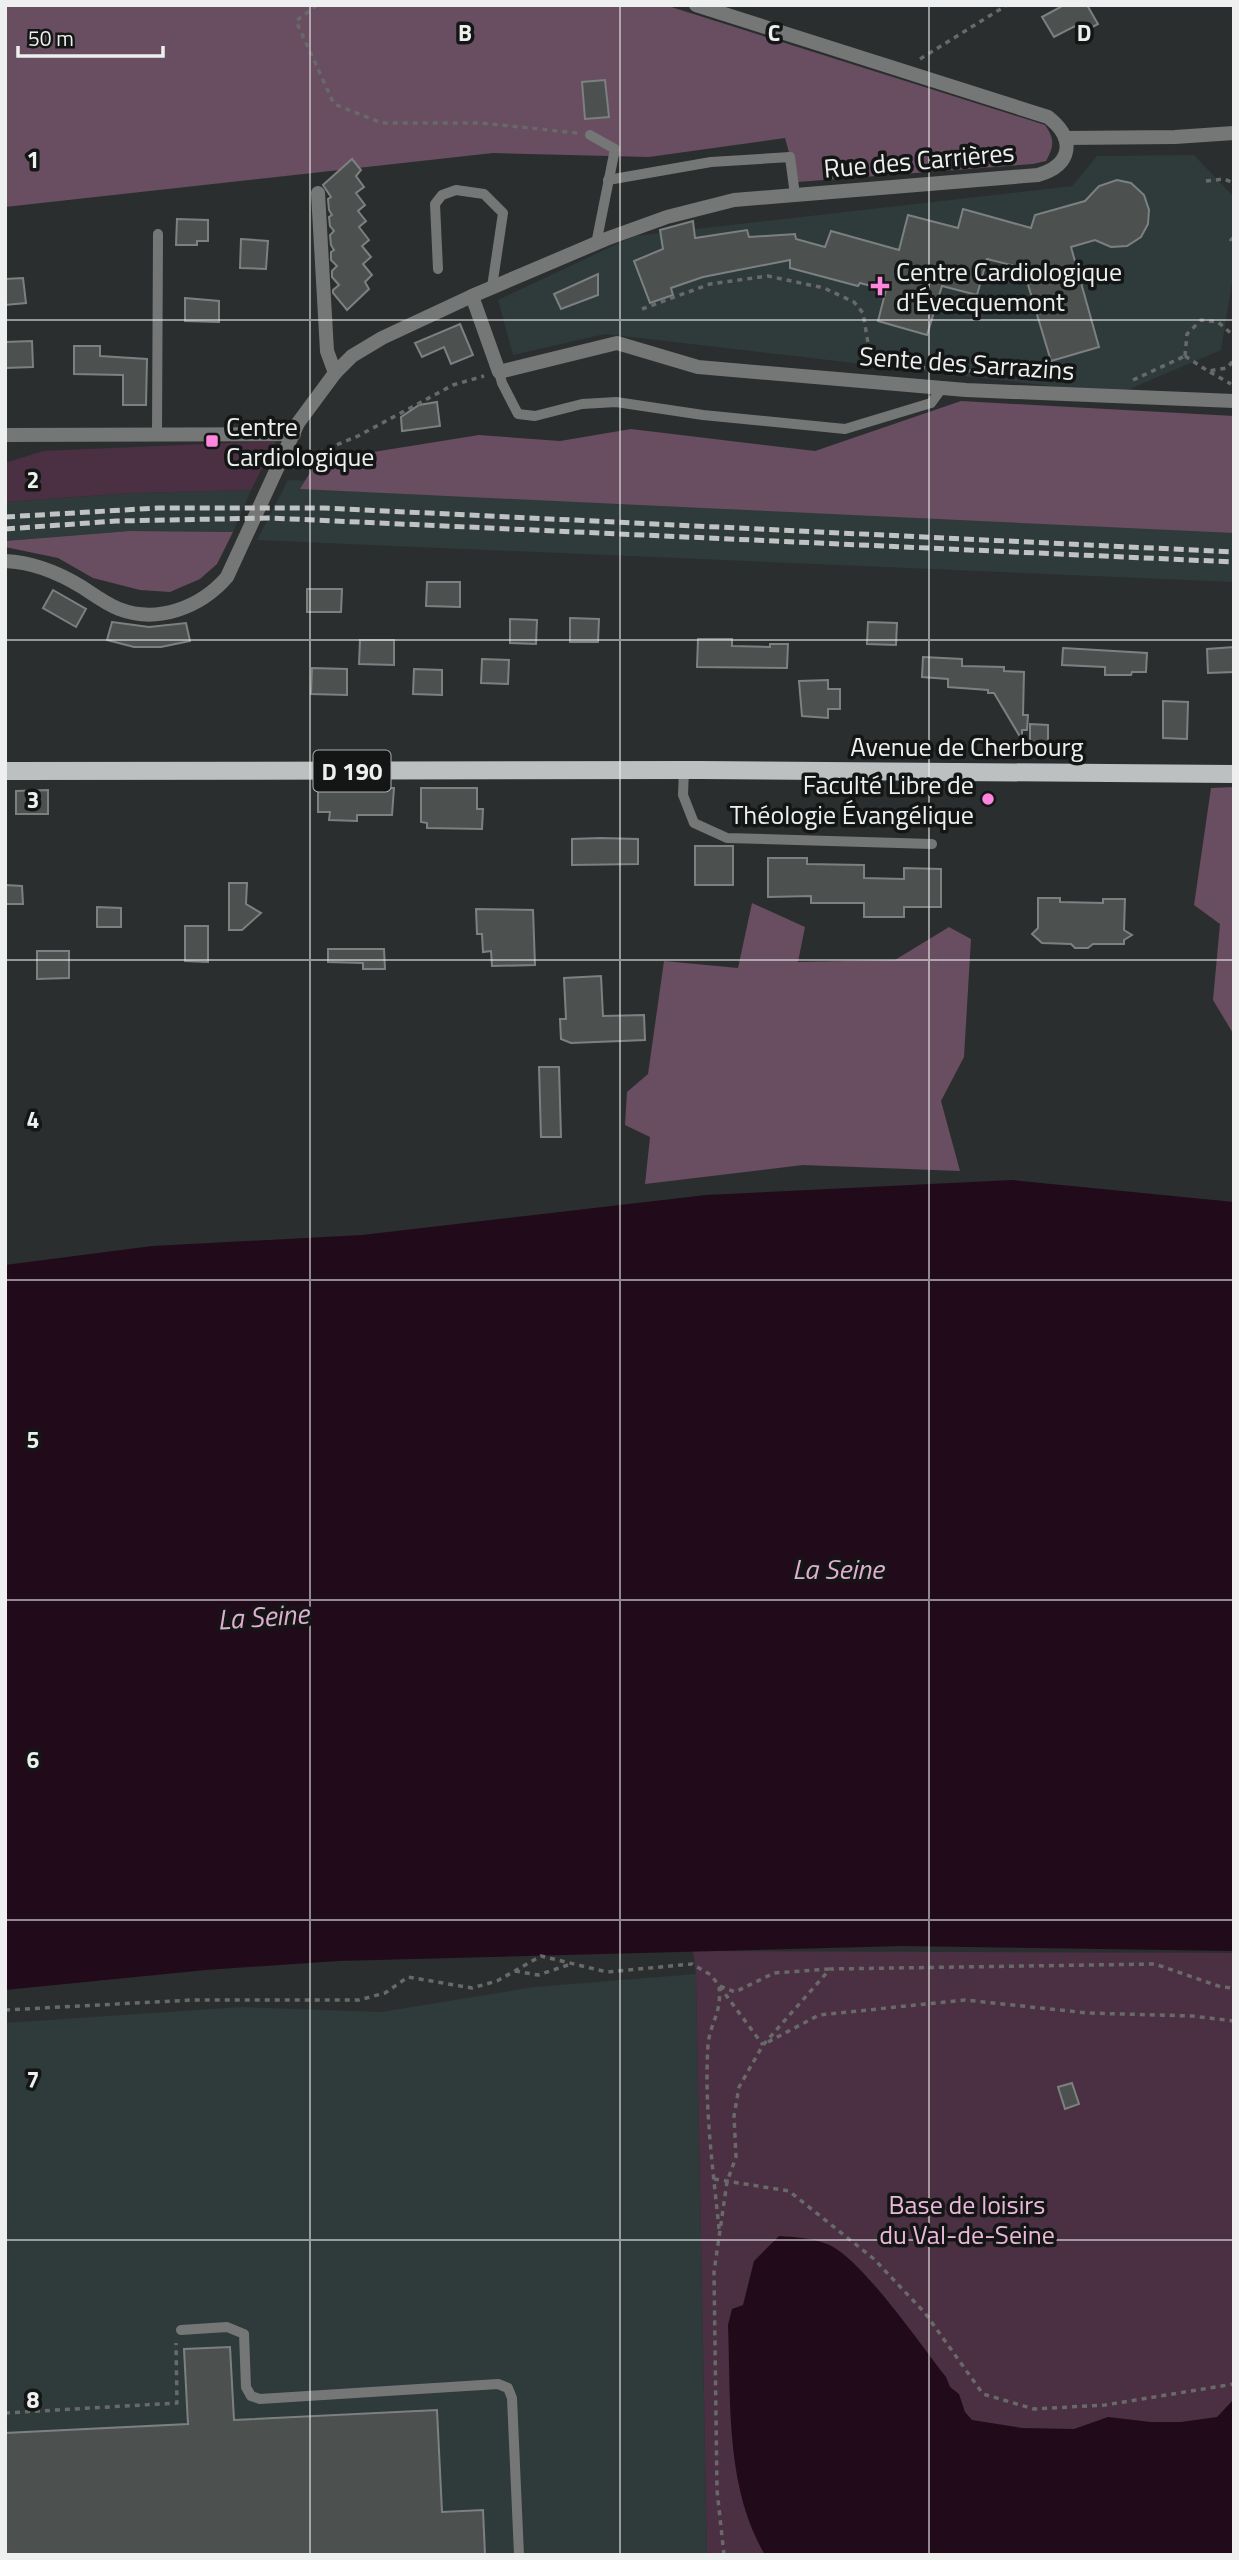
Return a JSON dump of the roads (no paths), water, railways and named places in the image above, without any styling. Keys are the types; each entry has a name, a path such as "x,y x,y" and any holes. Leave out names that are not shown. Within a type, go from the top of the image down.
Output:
{"main road":[{"name":"D 190","path":"5,771 692,770"},
{"name":"Avenue de Cherbourg","path":"692,770 1234,774"}],"street":[{"name":"Rue des Carrières","path":"5,561 39,567 65,577 120,610 164,614 190,605 212,593 227,577 298,423 335,373 352,356 382,338 492,287 667,217 734,200 1038,175 1059,166 1067,148 1060,129 1048,117 696,5"},
{"path":"1065,138 1175,137 1234,133"},
{"path":"318,193 327,351 335,373"},
{"path":"472,296 499,372"},
{"name":"Sente des Sarrazins","path":"499,372 617,342 698,367 942,388 1234,401"},
{"path":"5,435 294,434"}],"lane":[{"path":"590,135 615,149 596,244"},
{"path":"608,180 710,162 790,157 795,195"},
{"path":"438,269 435,204 442,195 456,190 484,194 503,213 492,287"},
{"path":"157,433 158,234"},
{"path":"499,372 518,414 535,416 582,404 616,402 703,415 845,429 931,403 942,388"},
{"path":"692,770 684,795 694,823 727,838 932,844"},
{"path":"178,2335 227,2327 244,2334 246,2387 251,2396 260,2399 498,2384 508,2388 512,2398 519,2555"}],"water":[{"name":"La Seine","path":"1012,1180 1234,1202 1234,1951 902,1946 338,1961 206,1970 5,1990 5,1265 152,1246 362,1235 706,1195"},
{"path":"779,2236 827,2244 856,2266 907,2325 946,2377 950,2387 959,2394 965,2412 972,2420 1022,2428 1074,2429 1108,2417 1181,2422 1217,2417 1234,2399 1234,2555 765,2555 752,2529 737,2472 730,2413 728,2325 732,2309 743,2305 754,2261"}],"railway":[{"path":"5,517 158,508 324,508 1234,552"},
{"path":"5,529 116,521 270,518 1234,562"}],"place":[{"name":"Centre Cardiologique d'Évecquemont","path":"880,286"},
{"name":"Centre Cardiologique","path":"212,441"},
{"name":"Faculté Libre de Théologie Évangélique","path":"988,799"}],"park label":[{"name":"Base de loisirs du Val-de-Seine","path":"967,2219"}]}
